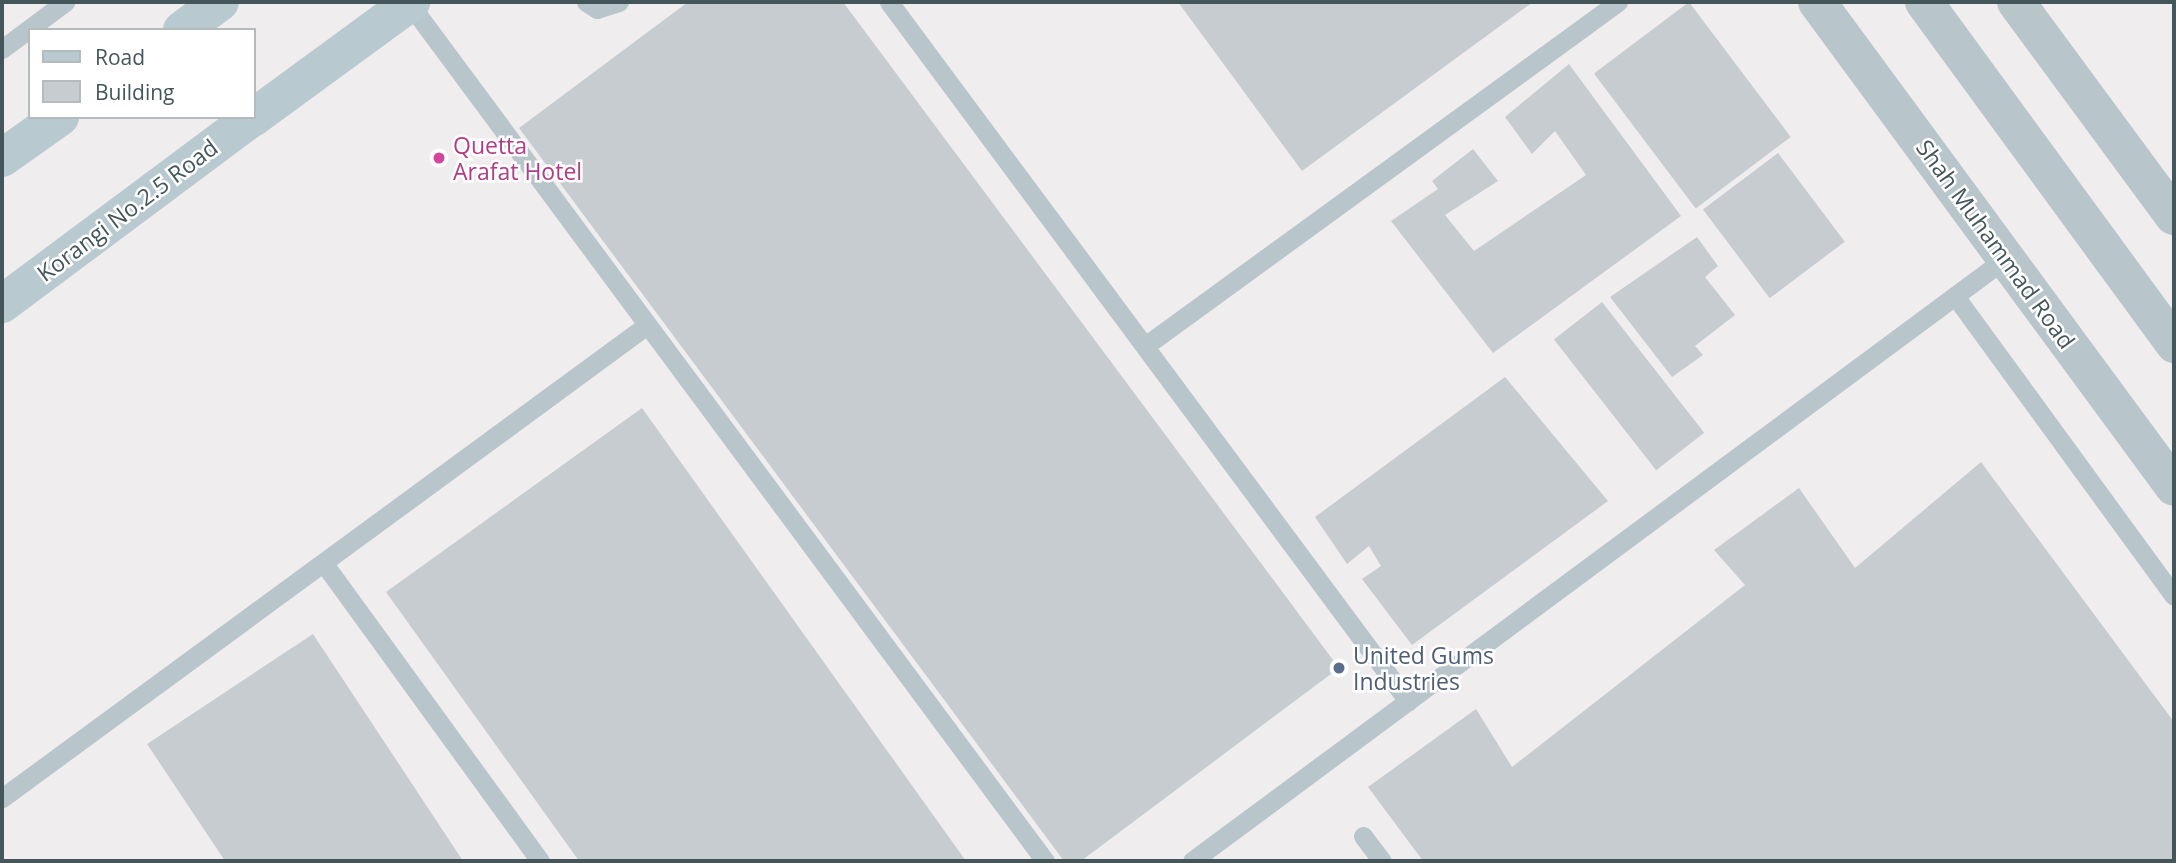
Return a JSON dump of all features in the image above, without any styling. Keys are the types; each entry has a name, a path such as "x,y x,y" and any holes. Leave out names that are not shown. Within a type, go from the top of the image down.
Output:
{"main road":[{"path":"185,28 220,2"},
{"name":"Korangi No.2.5 Road","path":"256,115 410,3"},
{"path":"2,159 57,119"},
{"name":"Korangi No.2.5 Road","path":"2,304 250,119"}],"street":[{"name":"Shah Muhammad Road","path":"1817,2 2174,487"},
{"path":"1924,2 2174,344"},
{"path":"2016,2 2174,216"}],"lane":[{"path":"30,28 65,2"},
{"path":"586,2 597,9 619,2"},
{"path":"889,2 1408,701"},
{"path":"1145,346 1618,2"},
{"path":"410,3 1045,861"},
{"path":"2,49 28,30"},
{"path":"1192,861 2006,258"},
{"path":"1955,296 2174,596"},
{"path":"2,798 325,565 647,325"},
{"path":"325,565 540,861"},
{"path":"1363,836 1382,861"}],"building":[{"path":"688,2 843,2 1339,668 1081,861 1064,861 519,128"},
{"path":"1178,2 1533,2 1302,171"},
{"path":"1689,2 1791,137 1696,209 1594,74"},
{"path":"1569,64 1681,216 1493,353 1391,221 1438,189 1432,181 1473,149 1498,181 1445,215 1474,251 1586,175 1555,131 1532,154 1505,117"},
{"path":"1778,153 1845,242 1770,298 1703,210"},
{"path":"1697,237 1718,266 1705,277 1735,315 1695,346 1703,355 1672,377 1610,297"},
{"path":"1602,302 1704,433 1656,470 1554,340"},
{"path":"1505,377 1608,501 1412,645 1362,579 1381,566 1369,546 1347,564 1315,517"},
{"path":"642,408 966,861 579,861 386,592"},
{"path":"1981,462 2174,722 2174,861 1423,861 1368,787 1476,709 1512,767 1745,585 1714,550 1799,488 1855,568"},
{"path":"313,634 463,861 225,861 147,744"}],"place":[{"name":"Quetta Arafat Hotel","path":"439,158"},
{"name":"United Gums Industries","path":"1339,668"}]}
